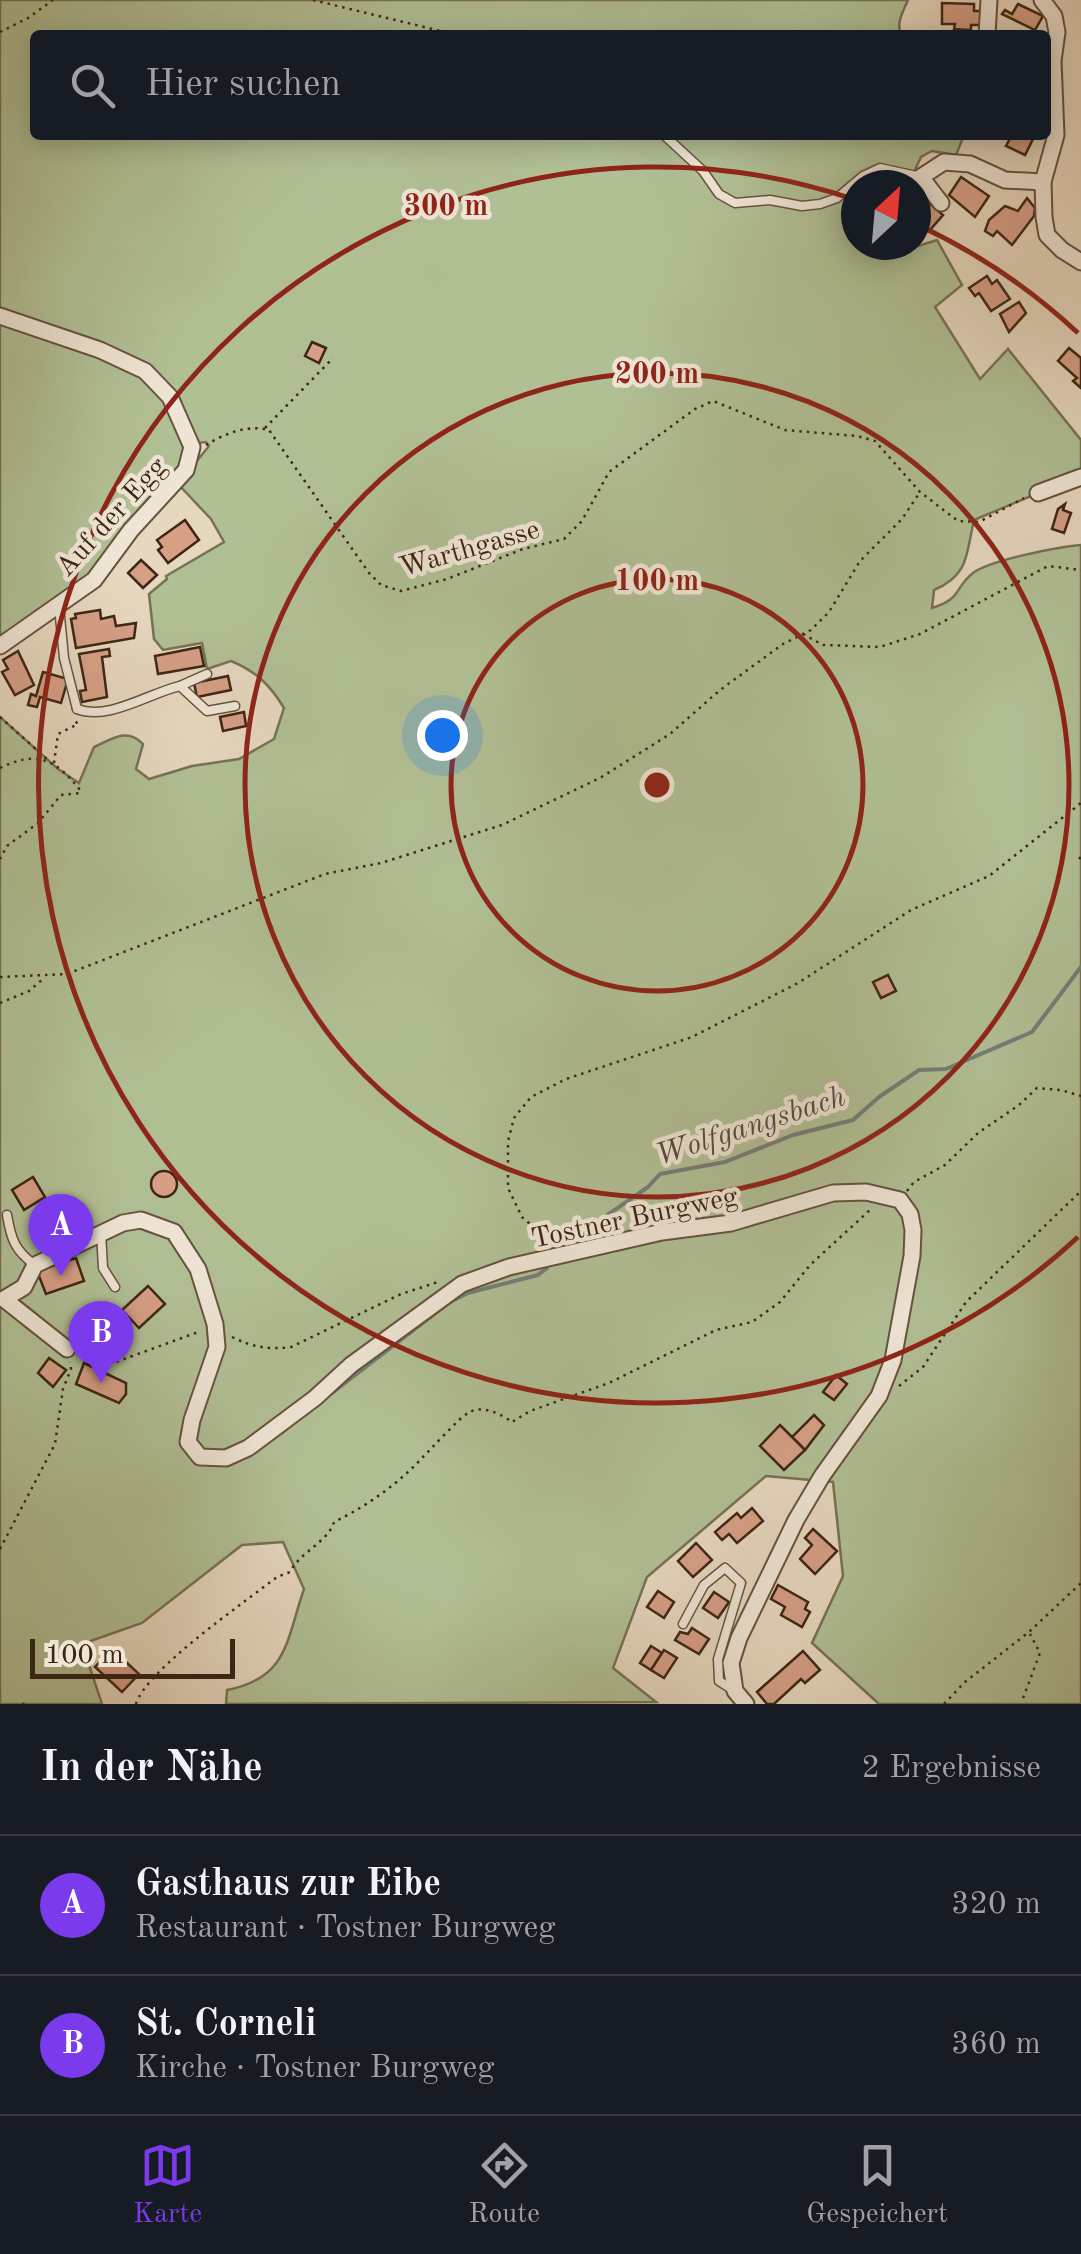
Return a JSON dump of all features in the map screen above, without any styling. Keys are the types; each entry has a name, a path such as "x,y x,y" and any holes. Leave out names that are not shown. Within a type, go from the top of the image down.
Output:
{"street":[{"path":"987,30 989,0"},
{"path":"1042,0 1054,16 1057,32 1056,135 1042,200 1047,235 1081,262"},
{"path":"930,170 951,161 970,164 1005,180 1043,182"},
{"path":"931,191 940,203"},
{"path":"0,316 100,350 145,371 170,396 189,435 192,454"},
{"name":"Auf der Egg","path":"0,646 94,580 131,530 186,470 192,454"},
{"path":"1038,493 1081,477"},
{"name":"Tostner Burgweg","path":"67,1349 2,1299 24,1287 36,1265 122,1222 157,1223 174,1232 198,1269 218,1346 188,1442 194,1452 210,1460 226,1458 248,1448 315,1398 351,1365 462,1284 509,1267 662,1232 731,1223 833,1193 894,1197"},
{"path":"740,1698 730,1663 739,1638 796,1520 822,1476 880,1396 893,1360 912,1256 910,1214 894,1197"}],"lane":[{"path":"669,140 734,204 770,200 802,206 820,204 841,195"},
{"name":"Auf der Egg","path":"59,606 75,711"},
{"path":"75,711 122,706 207,674"},
{"path":"180,686 207,711 235,706"},
{"path":"7,1215 12,1242 21,1255 36,1265"},
{"path":"101,1232 103,1268 116,1287"},
{"path":"682,1624 704,1586 725,1568 741,1583 718,1659 719,1682 740,1698"}],"path":[{"path":"0,32 52,0"},
{"path":"312,0 436,30"},
{"path":"192,454 234,432 264,429 333,358"},
{"name":"Warthgasse","path":"264,429 277,438 318,504 369,573 381,585 401,591 564,538 582,520 608,472 695,409 713,401 786,430 875,441 920,492 951,518 966,522 986,519 1038,493"},
{"path":"0,977 67,974 325,874 454,842 551,804 644,752 698,712 735,678 810,630 829,612 860,561 902,519 920,492"},
{"path":"802,634 824,645 880,646 920,634 1048,566 1081,570"},
{"path":"52,764 58,734 78,724 73,720 75,711"},
{"path":"0,717 66,772 80,793 61,794 38,822 7,846 0,859"},
{"path":"0,768 22,757 52,764"},
{"path":"564,1254 522,1217 508,1188 508,1141 520,1107 531,1097 566,1079 692,1038 798,984 911,910 990,876 1081,803"},
{"path":"0,1003 30,991 45,977"},
{"path":"136,1704 148,1683 168,1662 277,1577 290,1572 297,1558 331,1532 334,1522 363,1508 468,1413 500,1413 512,1422 530,1411 609,1383 716,1330 752,1322 780,1302 839,1236 944,1165 978,1133 1038,1088 1081,1096"},
{"path":"880,1396 923,1368 966,1302 1081,1191"},
{"path":"0,1549 55,1444 63,1389 71,1369 67,1349 90,1349 116,1362 215,1324 248,1345 291,1347 401,1294 434,1282 462,1284"},
{"path":"944,1704 1081,1582"},
{"path":"1023,1698 1040,1654 1029,1632"}],"green space":[{"path":"0,0 908,0 900,30 30,30 30,140 962,140 956,155 932,151 921,157 915,170 841,170 841,260 931,260 931,242 937,240 962,285 935,307 980,379 1008,349 1081,440 1081,475 974,520 964,562 954,577 934,590 932,608 948,601 967,578 982,568 1081,545 1081,1704 879,1704 812,1643 843,1576 833,1482 766,1476 647,1577 613,1668 656,1702 226,1704 227,1690 262,1676 282,1655 288,1641 304,1589 283,1542 242,1545 142,1623 82,1644 102,1704 0,1704 0,717 79,783 94,747 125,735 143,744 136,769 149,779 192,766 239,759 274,739 284,708 262,680 240,665 231,661 207,669 202,643 163,650 154,639 149,594 166,576 224,542 211,519 178,484 209,446 206,442 198,443 163,382 0,312"},
{"path":"0,319 143,373 181,424 187,460 97,571 0,642"}],"building":[{"path":"942,3 974,4 974,11 981,11 981,25 971,25 971,30 942,24"},
{"path":"1018,4 1043,16 1035,30 1002,14 1005,10 1012,14"},
{"path":"1009,140 1032,140 1025,155 1006,146"},
{"path":"961,177 989,196 975,217 949,195"},
{"path":"1027,198 1035,208 1034,216 1012,245 997,231 993,236 985,231 989,220 1005,206 1018,211"},
{"path":"931,204 943,215 931,229"},
{"path":"987,276 992,284 997,280 1010,299 991,311 979,293 975,296 969,288"},
{"path":"1019,302 1026,313 1009,332 1000,314"},
{"path":"312,342 326,348 319,363 305,356"},
{"path":"1069,348 1081,358 1081,388 1073,381 1077,378 1058,361"},
{"path":"1065,504 1063,510 1071,513 1064,533 1052,529 1058,509"},
{"path":"185,520 199,540 168,563 158,550 162,547 157,540"},
{"path":"141,560 157,575 143,588 128,573"},
{"path":"100,610 101,619 114,616 116,626 136,623 134,638 76,648 71,619 76,618 75,614"},
{"path":"200,647 204,666 158,674 155,656"},
{"path":"109,649 110,656 102,657 107,697 82,702 80,691 86,690 79,654"},
{"path":"18,651 34,685 15,695 2,672 8,669 3,660"},
{"path":"43,672 68,679 61,703 40,697 37,707 28,705 31,694 36,696"},
{"path":"228,676 231,690 197,697 194,683"},
{"path":"244,712 246,726 223,731 220,717"},
{"path":"888,975 896,991 881,998 873,982"},
{"path":"164,1171 174,1174 174,1194 164,1197 154,1194 151,1184 154,1174"},
{"path":"33,1177 45,1197 24,1210 12,1190"},
{"path":"75,1199 83,1211 65,1223 57,1210"},
{"path":"76,1258 84,1281 46,1294 37,1271"},
{"path":"148,1286 165,1304 139,1328 122,1310"},
{"path":"49,1358 66,1370 53,1387 38,1373"},
{"path":"84,1363 126,1383 126,1394 119,1403 76,1384"},
{"path":"836,1375 847,1384 834,1400 823,1392"},
{"path":"814,1415 824,1425 805,1450 792,1437"},
{"path":"780,1425 805,1450 784,1470 760,1446"},
{"path":"752,1508 763,1521 737,1543 729,1534 722,1540 715,1532 737,1513 741,1518"},
{"path":"813,1529 837,1551 815,1574 800,1559 812,1545 805,1538"},
{"path":"696,1543 712,1560 693,1577 678,1561"},
{"path":"778,1585 808,1602 805,1609 810,1612 802,1627 781,1615 785,1607 771,1599"},
{"path":"658,1591 674,1602 664,1618 647,1607"},
{"path":"714,1592 729,1602 718,1618 703,1608"},
{"path":"692,1628 709,1639 699,1654 675,1640 680,1632 688,1634"},
{"path":"651,1646 662,1653 651,1670 640,1663"},
{"path":"112,1649 139,1674 122,1692 95,1667"},
{"path":"664,1650 677,1658 664,1678 651,1670"},
{"path":"803,1651 820,1670 805,1683 801,1679 774,1704 767,1704 757,1692"}],"waterway":[{"name":"Wolfgangsbach","path":"577,1236 648,1187 660,1174 725,1162 793,1135 853,1120 919,1070 946,1069 1032,1032 1081,967"},
{"name":"Wolfgangsbach","path":"332,1393 450,1302 468,1293 538,1275 547,1268"},
{"name":"Wolfgangsbach","path":"281,1433 297,1420"}],"place":[{"name":"Gasthaus zur Eibe","path":"61,1276"},
{"name":"St. Corneli","path":"101,1383"}]}
